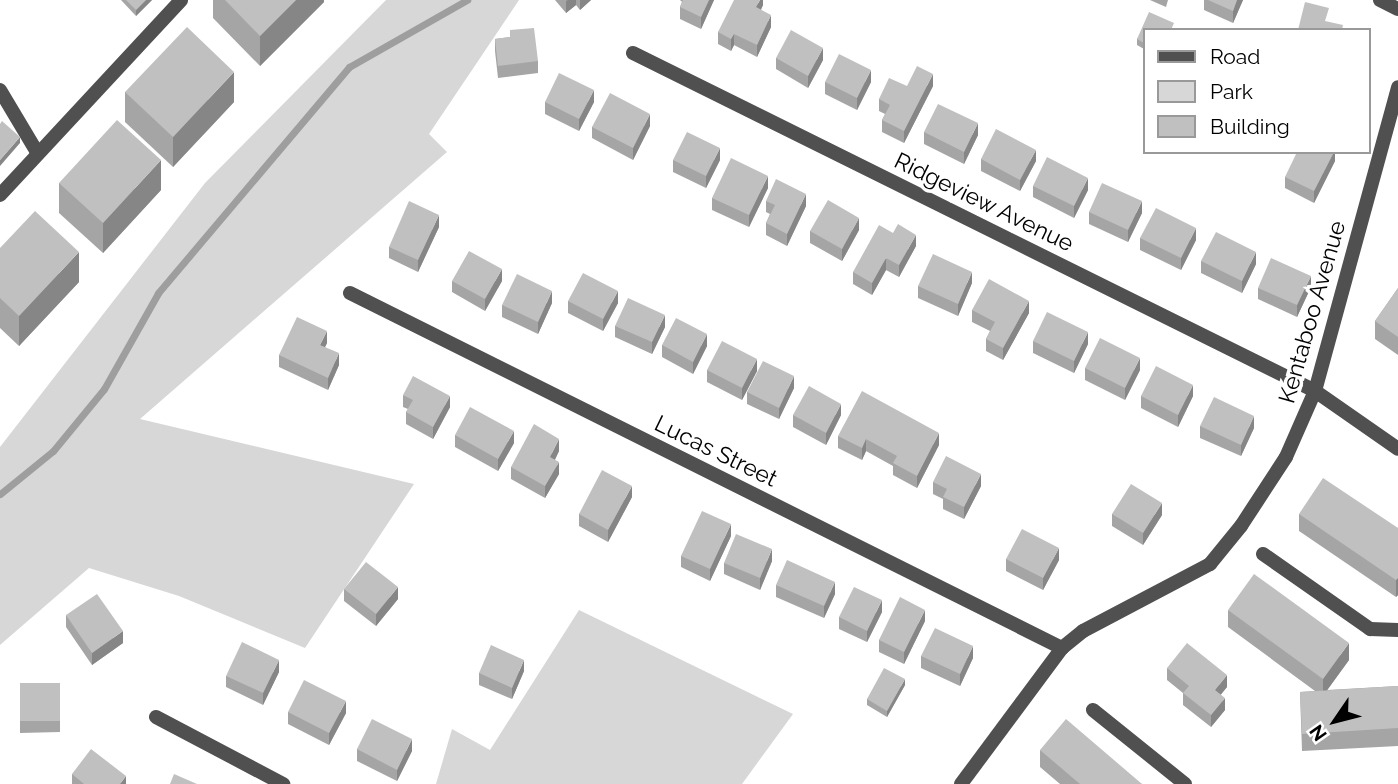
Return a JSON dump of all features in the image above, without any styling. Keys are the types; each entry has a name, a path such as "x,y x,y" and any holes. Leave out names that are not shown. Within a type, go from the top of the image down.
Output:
{"street":[{"path":"0,195 37,152 181,0"},
{"path":"1380,0 1398,9"},
{"name":"Ridgeview Avenue","path":"633,53 1315,391 1398,449"},
{"name":"Kentaboo Avenue","path":"961,784 1062,648 1083,631 1210,564 1241,526 1286,457 1315,391 1398,87"},
{"path":"0,90 37,152"},
{"name":"Lucas Street","path":"349,293 1062,648"},
{"path":"1263,554 1370,629 1398,630"},
{"path":"1093,710 1185,784"},
{"path":"156,717 278,783"}],"green space":[{"path":"386,0 519,0 429,134 447,152 140,419 414,484 305,648 179,596 89,568 0,645 0,447 205,183"},
{"path":"579,610 793,714 742,784 436,784 452,729 490,750"}],"building":[{"path":"126,0 146,0 136,10"},
{"path":"225,0 296,0 260,36"},
{"path":"683,0 709,0 701,17 680,7"},
{"path":"734,0 760,0 756,7 771,15 757,45 734,34 731,39 718,32"},
{"path":"1208,0 1237,0 1233,11"},
{"path":"1305,2 1329,8 1325,21 1343,25 1342,28 1298,28"},
{"path":"1149,12 1174,23 1172,28 1142,28 1142,42 1137,39"},
{"path":"187,27 234,72 173,137 125,92"},
{"path":"534,28 538,61 498,66 495,39 510,37 510,30"},
{"path":"791,30 823,48 808,76 776,58"},
{"path":"839,54 871,70 857,98 825,82"},
{"path":"917,66 933,74 904,131 882,120 890,105 879,99 889,78 907,86"},
{"path":"559,73 594,90 579,119 545,102"},
{"path":"610,93 650,114 633,148 592,127"},
{"path":"938,104 978,123 964,152 924,132"},
{"path":"117,120 161,160 103,223 59,183"},
{"path":"2,121 20,137 0,160 0,124"},
{"path":"996,129 1036,150 1020,180 981,159"},
{"path":"687,132 720,148 706,176 673,160"},
{"path":"1296,154 1333,154 1314,191 1285,177"},
{"path":"1047,157 1088,178 1074,206 1033,186"},
{"path":"731,158 768,176 749,215 712,198"},
{"path":"776,179 806,194 787,234 766,223 775,205 766,201"},
{"path":"1102,183 1142,201 1128,230 1089,212"},
{"path":"828,200 859,218 842,249 810,231"},
{"path":"409,201 439,215 418,260 389,247"},
{"path":"1156,208 1196,228 1181,258 1140,238"},
{"path":"35,211 79,252 19,316 0,298 0,248"},
{"path":"898,224 916,235 899,265 886,258 872,283 853,272 879,225 893,233"},
{"path":"1216,232 1256,252 1242,281 1201,261"},
{"path":"469,251 502,269 485,299 452,281"},
{"path":"933,254 972,272 958,304 918,286"},
{"path":"1271,258 1311,276 1297,305 1258,288"},
{"path":"583,273 618,291 603,319 568,301"},
{"path":"517,274 552,291 538,322 502,305"},
{"path":"989,279 1029,301 1003,348 986,339 995,322 972,310"},
{"path":"1398,288 1398,337 1375,321"},
{"path":"628,298 665,315 652,342 615,326"},
{"path":"1047,312 1088,332 1074,361 1033,341"},
{"path":"297,317 327,331 320,345 339,353 328,378 279,355"},
{"path":"676,318 707,334 693,362 662,345"},
{"path":"1100,338 1140,358 1125,388 1085,368"},
{"path":"722,341 757,359 742,388 707,370"},
{"path":"763,361 794,376 779,408 747,392"},
{"path":"1156,366 1193,385 1178,415 1141,396"},
{"path":"413,376 450,396 433,427 406,412 413,400 403,395"},
{"path":"809,386 841,404 826,433 793,415"},
{"path":"862,391 939,433 917,476 893,463 897,456 866,439 862,448 838,436"},
{"path":"1214,397 1254,416 1241,445 1200,426"},
{"path":"470,407 514,431 498,459 455,435"},
{"path":"534,424 559,439 550,457 559,462 545,486 511,467"},
{"path":"946,456 981,474 964,507 943,497 947,489 933,482"},
{"path":"602,470 632,486 608,530 579,514"},
{"path":"1323,478 1398,528 1396,580 1299,514"},
{"path":"1131,484 1162,503 1143,533 1112,514"},
{"path":"702,511 731,524 710,569 681,556"},
{"path":"1022,529 1059,548 1043,578 1006,559"},
{"path":"736,534 772,549 760,578 724,563"},
{"path":"787,560 835,582 824,606 776,585"},
{"path":"366,562 398,587 376,614 344,589"},
{"path":"1254,574 1349,643 1323,679 1228,610"},
{"path":"854,587 882,600 867,631 839,617"},
{"path":"97,594 123,631 92,653 66,615"},
{"path":"900,597 925,610 904,652 879,640"},
{"path":"935,628 973,646 960,674 921,656"},
{"path":"242,642 279,660 263,693 226,676"},
{"path":"1187,643 1227,675 1215,690 1225,698 1211,715 1183,693 1189,686 1167,668"},
{"path":"491,645 524,660 512,688 479,673"},
{"path":"884,668 905,679 887,711 867,699"},
{"path":"304,680 346,701 329,733 288,712"},
{"path":"20,683 60,683 60,721 20,721"},
{"path":"1398,686 1398,728 1302,734 1300,692"},
{"path":"372,719 412,739 397,770 357,749"},
{"path":"1066,719 1142,784 1080,784 1040,750"},
{"path":"91,749 126,776 120,784 84,784 72,774"},
{"path":"174,774 197,784 170,784"}],"waterway":[{"path":"0,494 53,451 104,389 158,293 349,67 467,0"}]}
